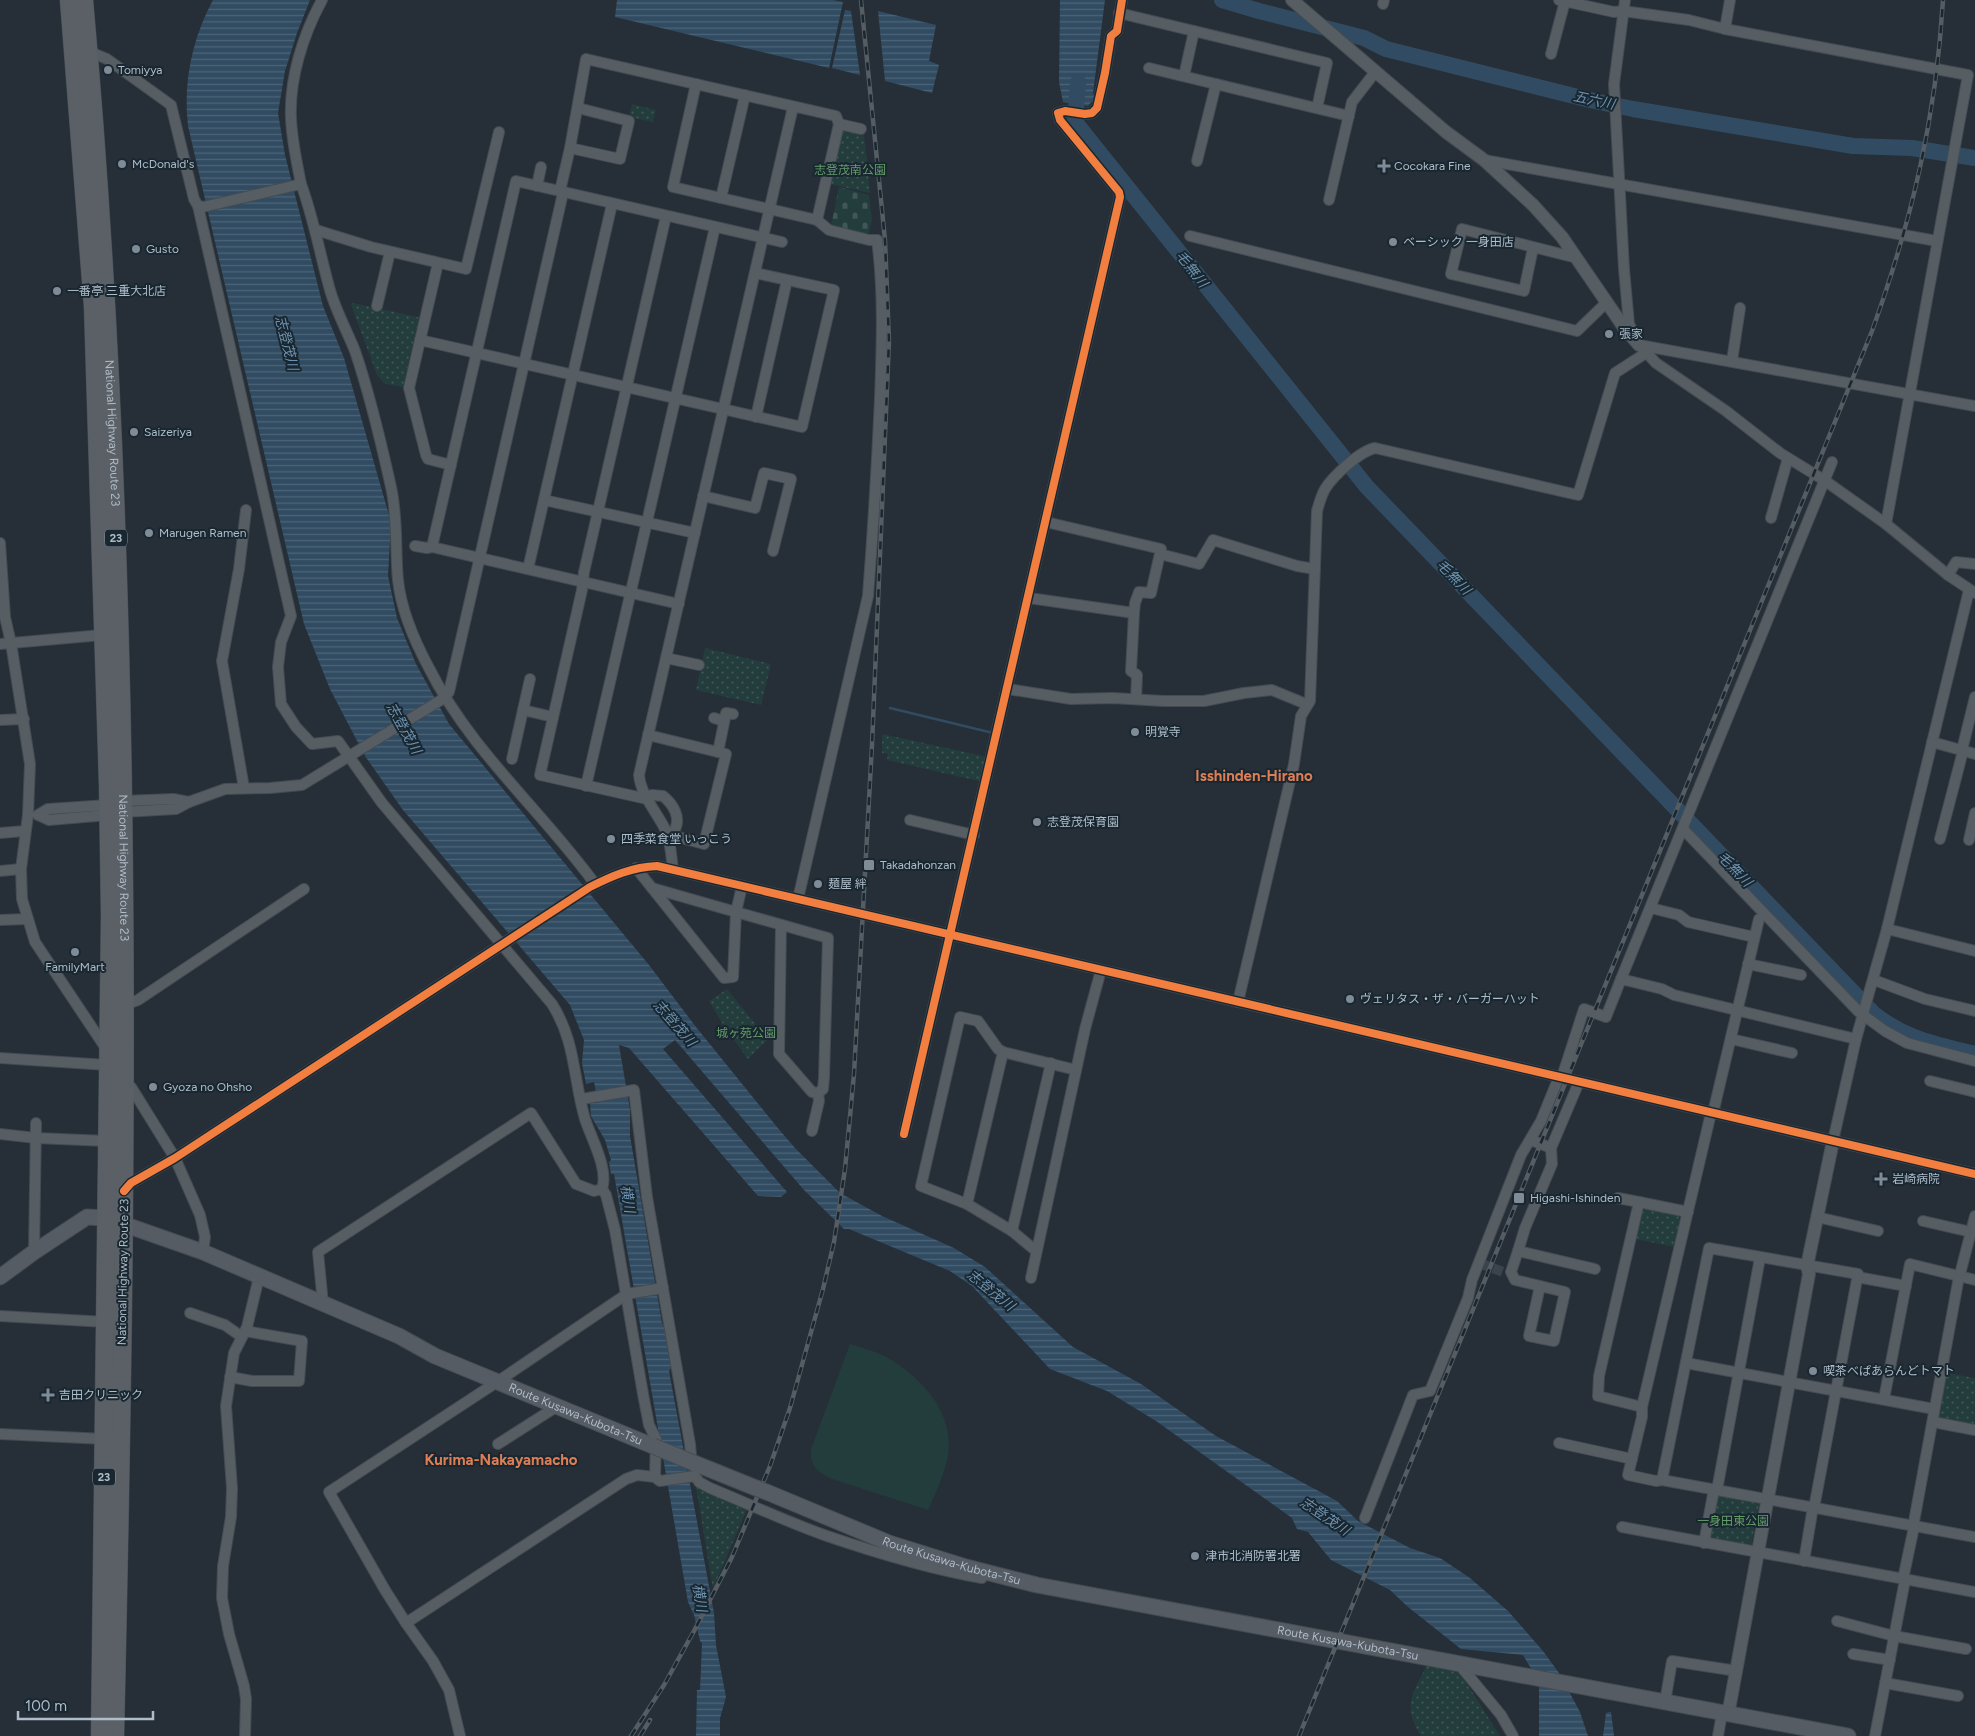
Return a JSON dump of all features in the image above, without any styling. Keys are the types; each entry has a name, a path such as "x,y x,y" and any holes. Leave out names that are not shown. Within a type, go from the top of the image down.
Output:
{"highway":[{"name":"National Highway Route 23","path":"69,0 93,307 102,635 115,808 125,1005 124,1222 115,1736"},
{"name":"National Highway Route 23","path":"84,0 105,272 120,624 110,915 100,1736"}],"main road":[{"name":"Route Kusawa-Kubota-Tsu","path":"0,1277 87,1217 106,1218 124,1222 203,1252 399,1336 435,1356 653,1446 693,1472 762,1491 889,1543 989,1573 1037,1585 1848,1736"}],"street":[{"path":"322,0 302,47 292,95 292,130 299,185 316,230 330,292 355,352 392,489 396,517 398,580 401,596 419,648 443,698 592,886"},
{"path":"904,1134 1120,197 1119,192 1060,120 1058,113 1065,111 1085,114 1097,108 1111,36 1117,32 1122,0"},
{"path":"1292,0 1446,132 1484,160 1544,215 1577,258 1607,302 1656,363 1726,411 1788,458 1824,480 1886,524 1948,575 1972,592 1932,742 1874,980 1856,1039 1833,1141 1807,1266 1809,1274 1736,1670 1718,1736"},
{"path":"1625,0 1614,84 1621,185 1627,327"},
{"path":"1725,29 1730,0"},
{"path":"1551,54 1562,1 1614,12 1623,11 1689,20 1725,29 1968,75 1886,524"},
{"path":"1119,13 1327,63 1317,108"},
{"path":"1184,76 1194,31"},
{"path":"88,50 107,59 172,105 194,199 201,207 291,616 281,642 278,667 281,704 296,727 312,744 338,741 382,803 503,942 552,1004 562,1020 570,1044 585,1118 600,1162 604,1184 602,1189"},
{"path":"33,815 49,820 173,799 188,802 226,789 302,785 443,698 449,692 524,363 570,148 586,59 836,116 839,124 817,220"},
{"path":"1149,68 1349,116"},
{"path":"1329,200 1352,102 1376,71"},
{"path":"696,84 673,187 817,220 830,230 869,240 877,240 880,290 880,376 868,596 798,899"},
{"path":"1197,161 1216,84"},
{"path":"721,198 745,95"},
{"path":"673,869 667,834 640,785 639,775 794,106"},
{"path":"570,148 620,159 629,120 578,108"},
{"path":"839,124 861,130"},
{"path":"316,230 390,252 466,269 499,132"},
{"path":"1484,160 1937,241"},
{"path":"537,186 542,167"},
{"path":"432,547 516,181 782,242"},
{"path":"201,207 299,185"},
{"path":"528,569 612,204"},
{"path":"647,799 540,775 666,216"},
{"path":"586,786 715,227"},
{"path":"1533,248 1524,291 1451,274 1462,229 1577,258"},
{"path":"1190,236 1577,331 1607,302"},
{"path":"378,306 390,252"},
{"path":"438,263 409,388 428,459 451,465"},
{"path":"420,340 802,427 834,290 755,273"},
{"path":"756,416 788,280"},
{"path":"1732,361 1740,308"},
{"path":"1238,1002 1294,764 1301,716 1306,704 1310,701 1317,511 1321,496 1330,481 1360,454 1370,449 1381,448 1578,495 1615,373 1643,349 1732,361 1975,406"},
{"path":"1771,518 1788,458"},
{"path":"1365,1518 1413,1395 1430,1391 1468,1298 1472,1280 1521,1155 1541,1121 1560,1077 1584,1009 1606,1017 1832,462"},
{"path":"703,496 755,508 764,473 790,479 773,551"},
{"path":"544,500 695,533"},
{"path":"244,788 222,661 239,569 246,510"},
{"path":"1046,522 1161,549 1151,593 1139,592 1134,613 1131,671 1136,675 1136,699"},
{"path":"1160,554 1198,564 1212,540 1297,566 1315,569"},
{"path":"0,543 5,643 24,719 30,764 33,815 26,831 21,869 22,898 35,942 108,1058"},
{"path":"415,546 432,547 679,604"},
{"path":"1948,575 1956,562 1975,564"},
{"path":"1029,598 1134,613"},
{"path":"5,643 102,635"},
{"path":"666,658 698,665"},
{"path":"512,759 530,679"},
{"path":"1008,689 1071,699 1163,701 1204,701 1244,693 1272,690 1306,704"},
{"path":"1940,840 1975,697"},
{"path":"523,710 553,717"},
{"path":"718,752 719,720 726,713 732,714"},
{"path":"0,720 24,719"},
{"path":"648,735 726,754 704,844 667,834"},
{"path":"1932,742 1975,754"},
{"path":"647,799 657,794 663,796 673,807 677,821 676,827 674,831 667,834"},
{"path":"1969,840 1975,813"},
{"path":"910,820 974,835"},
{"path":"1683,829 1854,1008 1885,1031 1907,1043 1975,1061"},
{"path":"0,833 26,831"},
{"path":"124,1191 131,1183 174,1158 503,942 592,886 613,875 636,868 657,866 1975,1174"},
{"path":"636,868 724,978 733,977 736,912 742,886"},
{"path":"0,871 21,869"},
{"path":"652,888 828,938 824,1078 823,1089 818,1093 812,1092 779,1054 781,925"},
{"path":"125,1005 138,1000 304,889"},
{"path":"1651,908 1679,915 1688,922 1754,937"},
{"path":"0,920 27,919"},
{"path":"1758,919 1642,1407 1642,1417 1628,1475 1656,1481 1662,1480 1716,1489 1975,1537"},
{"path":"1887,929 1975,950"},
{"path":"1748,964 1801,975"},
{"path":"1031,1278 1076,1070 1101,970"},
{"path":"1621,980 1662,989 1674,996 1856,1039"},
{"path":"1874,980 1925,999 1975,1011"},
{"path":"1036,1251 1012,1231 967,1204 921,1186 960,1017 978,1021 998,1049 1003,1052 1076,1070"},
{"path":"1731,1039 1792,1053"},
{"path":"967,1204 1003,1052"},
{"path":"0,1058 108,1058"},
{"path":"1012,1231 1050,1063"},
{"path":"1930,1081 1975,1092"},
{"path":"1540,1286 1529,1336 1554,1341 1565,1292 1516,1280 1508,1272 1552,1164 1552,1148 1579,1082"},
{"path":"131,1087 174,1158 200,1215 205,1236 203,1252"},
{"path":"582,1099 634,1090 648,1198 693,1472 699,1482 825,1535 960,1574 986,1578 989,1573"},
{"path":"812,1131 820,1101 818,1093"},
{"path":"323,1304 318,1252 530,1113 576,1184 594,1191 602,1189"},
{"path":"34,1252 36,1123"},
{"path":"0,1134 36,1138 107,1141"},
{"path":"1531,1140 1552,1148"},
{"path":"602,1189 606,1195 615,1230 649,1425 656,1439 658,1479"},
{"path":"1618,1198 1688,1212"},
{"path":"1639,1202 1599,1376 1598,1396 1642,1407"},
{"path":"1876,1736 1958,1282 1975,1216"},
{"path":"1818,1217 1878,1231"},
{"path":"1923,1221 1972,1231"},
{"path":"1662,1480 1709,1248 1858,1274 1858,1277 1906,1286"},
{"path":"1518,1251 1595,1269"},
{"path":"1704,1543 1739,1373 1760,1258"},
{"path":"1884,1399 1910,1264 1975,1280"},
{"path":"245,1736 246,1700 244,1686 229,1634 222,1598 223,1566 231,1517 232,1488 226,1406 234,1353 244,1334 259,1277"},
{"path":"1804,1561 1858,1277"},
{"path":"460,1736 449,1690 433,1661 385,1590 329,1492 627,1294 663,1288"},
{"path":"190,1312 226,1325 244,1334 302,1341 299,1381 252,1381 230,1377"},
{"path":"0,1316 106,1322"},
{"path":"1686,1363 1934,1409"},
{"path":"498,1444 556,1407"},
{"path":"1932,1422 1975,1430"},
{"path":"0,1434 104,1439"},
{"path":"1560,1443 1632,1459"},
{"path":"406,1623 626,1479 638,1475 658,1479 693,1472"},
{"path":"1622,1527 1975,1592"},
{"path":"1837,1621 1894,1636 1966,1649"},
{"path":"1853,1654 1890,1660"},
{"path":"1665,1702 1672,1660 1736,1670"},
{"path":"1466,1665 1501,1715 1513,1736"},
{"path":"1885,1683 1958,1696"}],"green space":[{"path":"632,104 656,110 653,122 629,117"},
{"name":"志登茂南公園","path":"843,128 864,133 870,193 830,184"},
{"path":"839,187 869,195 872,220 869,233 866,235 831,226"},
{"path":"353,303 418,317 403,387 385,384 377,375 351,305"},
{"path":"705,648 771,664 761,705 696,690"},
{"path":"882,734 988,757 983,782 887,760 888,754 882,753"},
{"name":"城ヶ苑公園","path":"727,989 768,1039 748,1059 724,1026 709,1001"},
{"path":"1647,1208 1678,1214 1681,1222 1675,1247 1635,1239 1640,1213"},
{"path":"850,1344 881,1354 902,1367 925,1387 941,1412 947,1426 948,1456 942,1477 928,1510 832,1479 819,1471 811,1460 811,1449"},
{"path":"1945,1374 1975,1378 1975,1426 1939,1419 1937,1416"},
{"path":"695,1481 747,1509 713,1589"},
{"name":"一身田東公園","path":"1719,1495 1756,1502 1759,1505 1751,1546 1708,1538 1715,1497"},
{"path":"1427,1665 1459,1671 1500,1736 1421,1736 1412,1716 1411,1700"}],"water":[{"path":"213,0 310,0 285,71 278,113 285,155 323,306 344,358 391,522 388,576 397,618 416,664 449,724 649,965 696,1027 777,1127 840,1193 882,1216 954,1248 985,1267 1073,1347 1141,1384 1216,1436 1337,1501 1358,1521 1410,1548 1440,1558 1470,1578 1508,1611 1543,1651 1559,1673 1580,1712 1588,1736 1539,1736 1539,1682 1523,1655 1461,1649 1408,1607 1390,1590 1331,1560 1308,1532 1297,1529 1292,1518 1156,1421 1107,1391 1050,1369 972,1286 950,1271 849,1229 844,1229 804,1190 675,1040 663,1049 787,1192 781,1197 758,1196 629,1048 619,1045 630,1110 630,1136 662,1323 665,1328 672,1367 669,1371 714,1613 716,1645 726,1697 720,1718 720,1736 696,1736 697,1690 700,1690 702,1643 688,1602 614,1174 611,1174 609,1162 611,1160 605,1140 591,1116 590,1103 597,1103 598,1101 594,1082 586,1084 582,1063 584,1040 570,1005 403,810 365,756 330,689 304,624 188,126 187,93 191,61 200,30"},
{"path":"617,0 833,0 843,2 829,68 615,17"},
{"path":"1060,0 1105,0 1093,93 1095,98 1088,106 1063,102 1059,82"},
{"path":"845,10 851,11 860,75 832,68"},
{"path":"878,11 936,25 929,61 939,65 932,93 885,81"},
{"path":"1611,1712 1614,1736 1603,1736 1606,1713"}],"waterway":[{"name":"五六川","path":"1222,0 1364,38 1386,49 1590,100 1853,146 1912,148 1975,158"},
{"name":"毛無川","path":"1078,82 1075,122 1367,487 1874,1014 1898,1030 1922,1040 1975,1054"},
{"path":"890,708 993,733"}],"tunnel":[{"path":"1479,1263 1506,1273"}],"railway":[{"path":"631,1736 664,1685 694,1631 732,1557 770,1466 790,1408 823,1289 834,1242 845,1169 854,1074 872,745 889,341 885,240 861,0"},
{"path":"1299,1736 1872,331 1899,249 1920,168 1935,86 1943,0"},
{"path":"640,1736 650,1720"}],"cycle path":[{"path":"904,1134 1120,197 1119,192 1060,120 1058,113 1065,111 1085,114 1092,113 1097,108 1111,36 1117,31 1122,0"},
{"path":"124,1191 131,1183 175,1158 590,887 622,873 639,868 657,866 1975,1174"}],"place":[{"name":"Tomiyya","path":"108,70"},
{"name":"McDonald's","path":"122,164"},
{"name":"Cocokara Fine","path":"1384,166"},
{"name":"ベーシック 一身田店","path":"1393,242"},
{"name":"Gusto","path":"136,249"},
{"name":"一番亭 三重大北店","path":"57,291"},
{"name":"張家","path":"1609,334"},
{"name":"Saizeriya","path":"134,432"},
{"name":"Marugen Ramen","path":"149,533"},
{"name":"明覚寺","path":"1135,732"},
{"name":"志登茂保育園","path":"1037,822"},
{"name":"四季菜食堂 いっこう","path":"611,839"},
{"name":"Takadahonzan","path":"869,865"},
{"name":"麺屋 絆","path":"818,884"},
{"name":"FamilyMart","path":"75,952"},
{"name":"ヴェリタス・ザ・バーガーハット","path":"1350,999"},
{"name":"Gyoza no Ohsho","path":"153,1087"},
{"name":"岩崎病院","path":"1881,1179"},
{"name":"Higashi-Ishinden","path":"1519,1198"},
{"name":"喫茶べぱあらんどトマト","path":"1813,1371"},
{"name":"吉田クリニック","path":"48,1395"},
{"name":"津市北消防署北署","path":"1195,1556"}],"district":[{"name":"Isshinden-Hirano","path":"1254,776"},
{"name":"Kurima-Nakayamacho","path":"501,1460"}],"water label":[{"name":"志登茂川","path":"287,343"},
{"name":"志登茂川","path":"404,728"},
{"name":"志登茂川","path":"675,1023"},
{"name":"横川","path":"628,1199"},
{"name":"志登茂川","path":"991,1290"},
{"name":"志登茂川","path":"1325,1516"},
{"name":"横川","path":"700,1598"}]}
